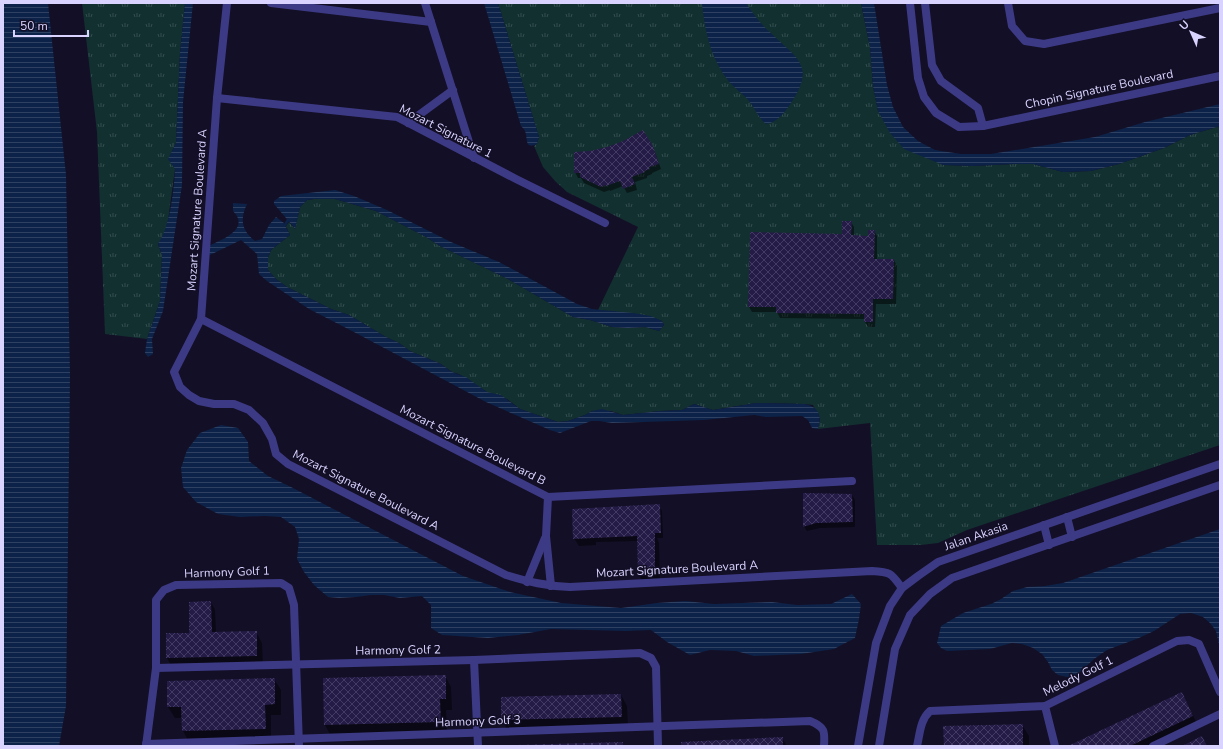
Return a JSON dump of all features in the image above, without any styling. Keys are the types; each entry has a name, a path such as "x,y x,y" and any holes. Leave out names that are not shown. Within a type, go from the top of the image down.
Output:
{"street":[{"name":"Mozart Signature Boulevard A","path":"227,3 217,98 201,319 174,372 180,386 190,395 199,401 214,404 234,404 249,410 263,422 272,439 276,454 288,464 506,575 527,582 551,586 570,587 872,571 886,572 894,578 902,588"},
{"path":"271,3 431,22"},
{"path":"425,3 474,158"},
{"name":"Chopin Signature Boulevard","path":"910,3 918,78 924,97 936,113 959,127 983,126 1220,76"},
{"path":"925,3 932,65 941,81 978,108 983,126"},
{"path":"1008,3 1012,26 1025,41 1044,44 1220,8"},
{"path":"408,123 453,90"},
{"name":"Mozart Signature 1","path":"217,98 397,117 474,158 605,223"},
{"name":"Mozart Signature Boulevard B","path":"201,319 548,497 852,481"},
{"name":"Jalan Akasia","path":"858,746 876,643 890,606 902,588 938,562 1220,464"},
{"path":"879,746 895,649 910,616 930,594 952,578 1220,485"},
{"path":"548,497 546,536 551,586"},
{"path":"1067,517 1072,537"},
{"path":"1044,525 1049,545"},
{"path":"527,582 546,536"},
{"name":"Harmony Golf 1","path":"156,668 156,600 164,590 176,585 281,582 289,588 294,605 296,664"},
{"name":"Melody Golf 1","path":"917,746 922,723 925,715 930,711 1045,706 1177,641 1189,640 1199,644 1220,692"},
{"name":"Harmony Golf 2","path":"156,668 640,654 651,658 656,667 658,726"},
{"path":"474,660 478,746"},
{"path":"296,664 299,742"},
{"path":"146,745 156,668"},
{"path":"1045,706 1055,746"},
{"path":"1153,746 1220,714"},
{"name":"Harmony Golf 3","path":"146,745 299,742 477,733 810,721 820,725 825,734 824,746"},
{"path":"658,726 658,746"}],"green space":[{"path":"82,3 185,3 180,53 176,143 171,153 171,162 175,169 167,228 163,238 158,244 162,255 160,301 147,339 105,334 97,132"},
{"path":"498,3 861,3 870,47 873,86 878,111 943,165 973,166 1033,164 1063,172 1091,171 1119,164 1164,148 1190,135 1220,126 1220,445 967,530 938,543 921,545 877,545 870,423 818,429 820,419 813,405 756,403 713,410 694,404 682,410 623,415 611,411 592,411 568,421 558,422 520,409 507,399 487,392 441,364 410,351 399,343 349,315 331,309 287,287 276,279 268,270 268,258 271,250 290,235 286,226 289,222 295,229 300,207 307,200 335,199 376,211 440,246 508,279 573,317 590,320 612,327 645,327 659,331 664,325 662,321 646,316 598,310 638,227 567,192 543,167 534,146 537,144 539,137"}],"water":[{"path":"3,3 48,3 66,175 70,375 66,706 59,746 3,746"},
{"path":"185,3 193,3 183,102 182,185 163,311 152,339 153,354 148,357 145,353 147,339 160,301 162,255 158,244 166,228 174,187 175,169 168,159 176,143 180,53"},
{"path":"484,3 498,3 539,137 537,144 530,145 527,142 525,131 521,126"},
{"path":"702,3 746,3 761,24 796,57 803,71 802,80 791,103 781,116 774,121 766,124 744,95 729,82 721,70 709,43"},
{"path":"861,3 874,3 887,85 893,107 903,127 918,141 935,150 961,154 991,154 1095,137 1145,122 1220,104 1220,126 1190,135 1164,148 1119,164 1091,171 1063,172 1033,164 973,166 943,165 904,149 890,133 878,111 873,86 870,47"},
{"path":"335,190 354,196 387,210 451,242 499,262 577,304 592,309 651,316 662,321 664,325 659,331 645,327 612,327 590,320 573,317 508,279 440,246 376,211 335,199 307,200 300,207 295,229 274,204 274,201 281,196"},
{"path":"233,203 247,204 243,215 243,224 247,233 255,241 262,239 269,225 276,217 284,223 290,235 271,250 268,258 268,270 276,279 287,287 331,309 349,315 399,343 410,351 441,364 452,372 466,377 487,392 501,395 520,409 558,422 568,421 592,411 602,409 623,415 682,410 694,404 713,410 756,403 805,404 814,407 818,412 820,420 818,429 812,428 808,420 802,416 766,417 754,415 704,420 612,423 591,421 560,433 550,430 486,402 309,309 259,274 257,254 241,240 210,255 207,252 208,246 220,241 232,233 239,223 238,217 233,211"},
{"path":"221,425 238,428 248,442 249,461 268,476 463,576 510,592 561,603 621,608 685,601 714,604 772,602 797,605 831,604 852,594 861,604 855,638 834,649 801,654 754,656 736,651 710,650 690,655 667,642 651,630 626,631 551,629 518,635 488,638 442,635 431,628 431,605 422,596 400,598 384,595 339,598 328,597 314,585 304,572 297,559 299,539 295,527 281,517 240,517 218,514 196,502 183,487 181,468 187,450 200,433"},
{"path":"1220,529 1220,649 1216,631 1210,623 1203,617 1191,613 1180,614 1154,631 1107,650 1094,659 1076,676 1067,677 1058,675 1052,670 1042,654 1033,648 1022,644 1012,643 990,649 947,651 941,648 937,643 941,626 963,613 991,604 1013,591 1027,587 1063,583"}],"building":[{"path":"643,130 653,146 659,164 649,167 650,169 644,171 645,172 632,177 635,184 623,189 620,181 601,187 580,177 580,173 574,173 574,152 590,151 607,147 623,141"},
{"path":"842,221 852,221 851,235 868,236 868,230 875,230 874,259 894,259 893,299 873,299 873,322 864,322 864,314 776,313 776,307 748,307 750,232 842,234"},
{"path":"803,493 852,494 853,522 816,523 803,527"},
{"path":"660,504 661,533 655,533 655,575 638,576 637,536 573,539 572,509"},
{"path":"211,601 212,632 257,631 257,656 166,658 166,633 189,633 189,602"},
{"path":"446,675 446,699 440,699 441,722 324,725 323,678"},
{"path":"275,678 275,704 265,705 266,729 182,731 181,707 167,707 167,681"},
{"path":"1182,692 1193,716 1130,746 1068,746"},
{"path":"621,694 622,717 501,720 501,697"},
{"path":"1023,724 1023,746 944,746 943,726"},
{"path":"1202,736 1207,746 1182,746"},
{"path":"783,737 783,746 681,746 681,742"},
{"path":"623,742 623,746 516,746 516,745"}],"waterway":[{"path":"285,225 288,220"}]}
